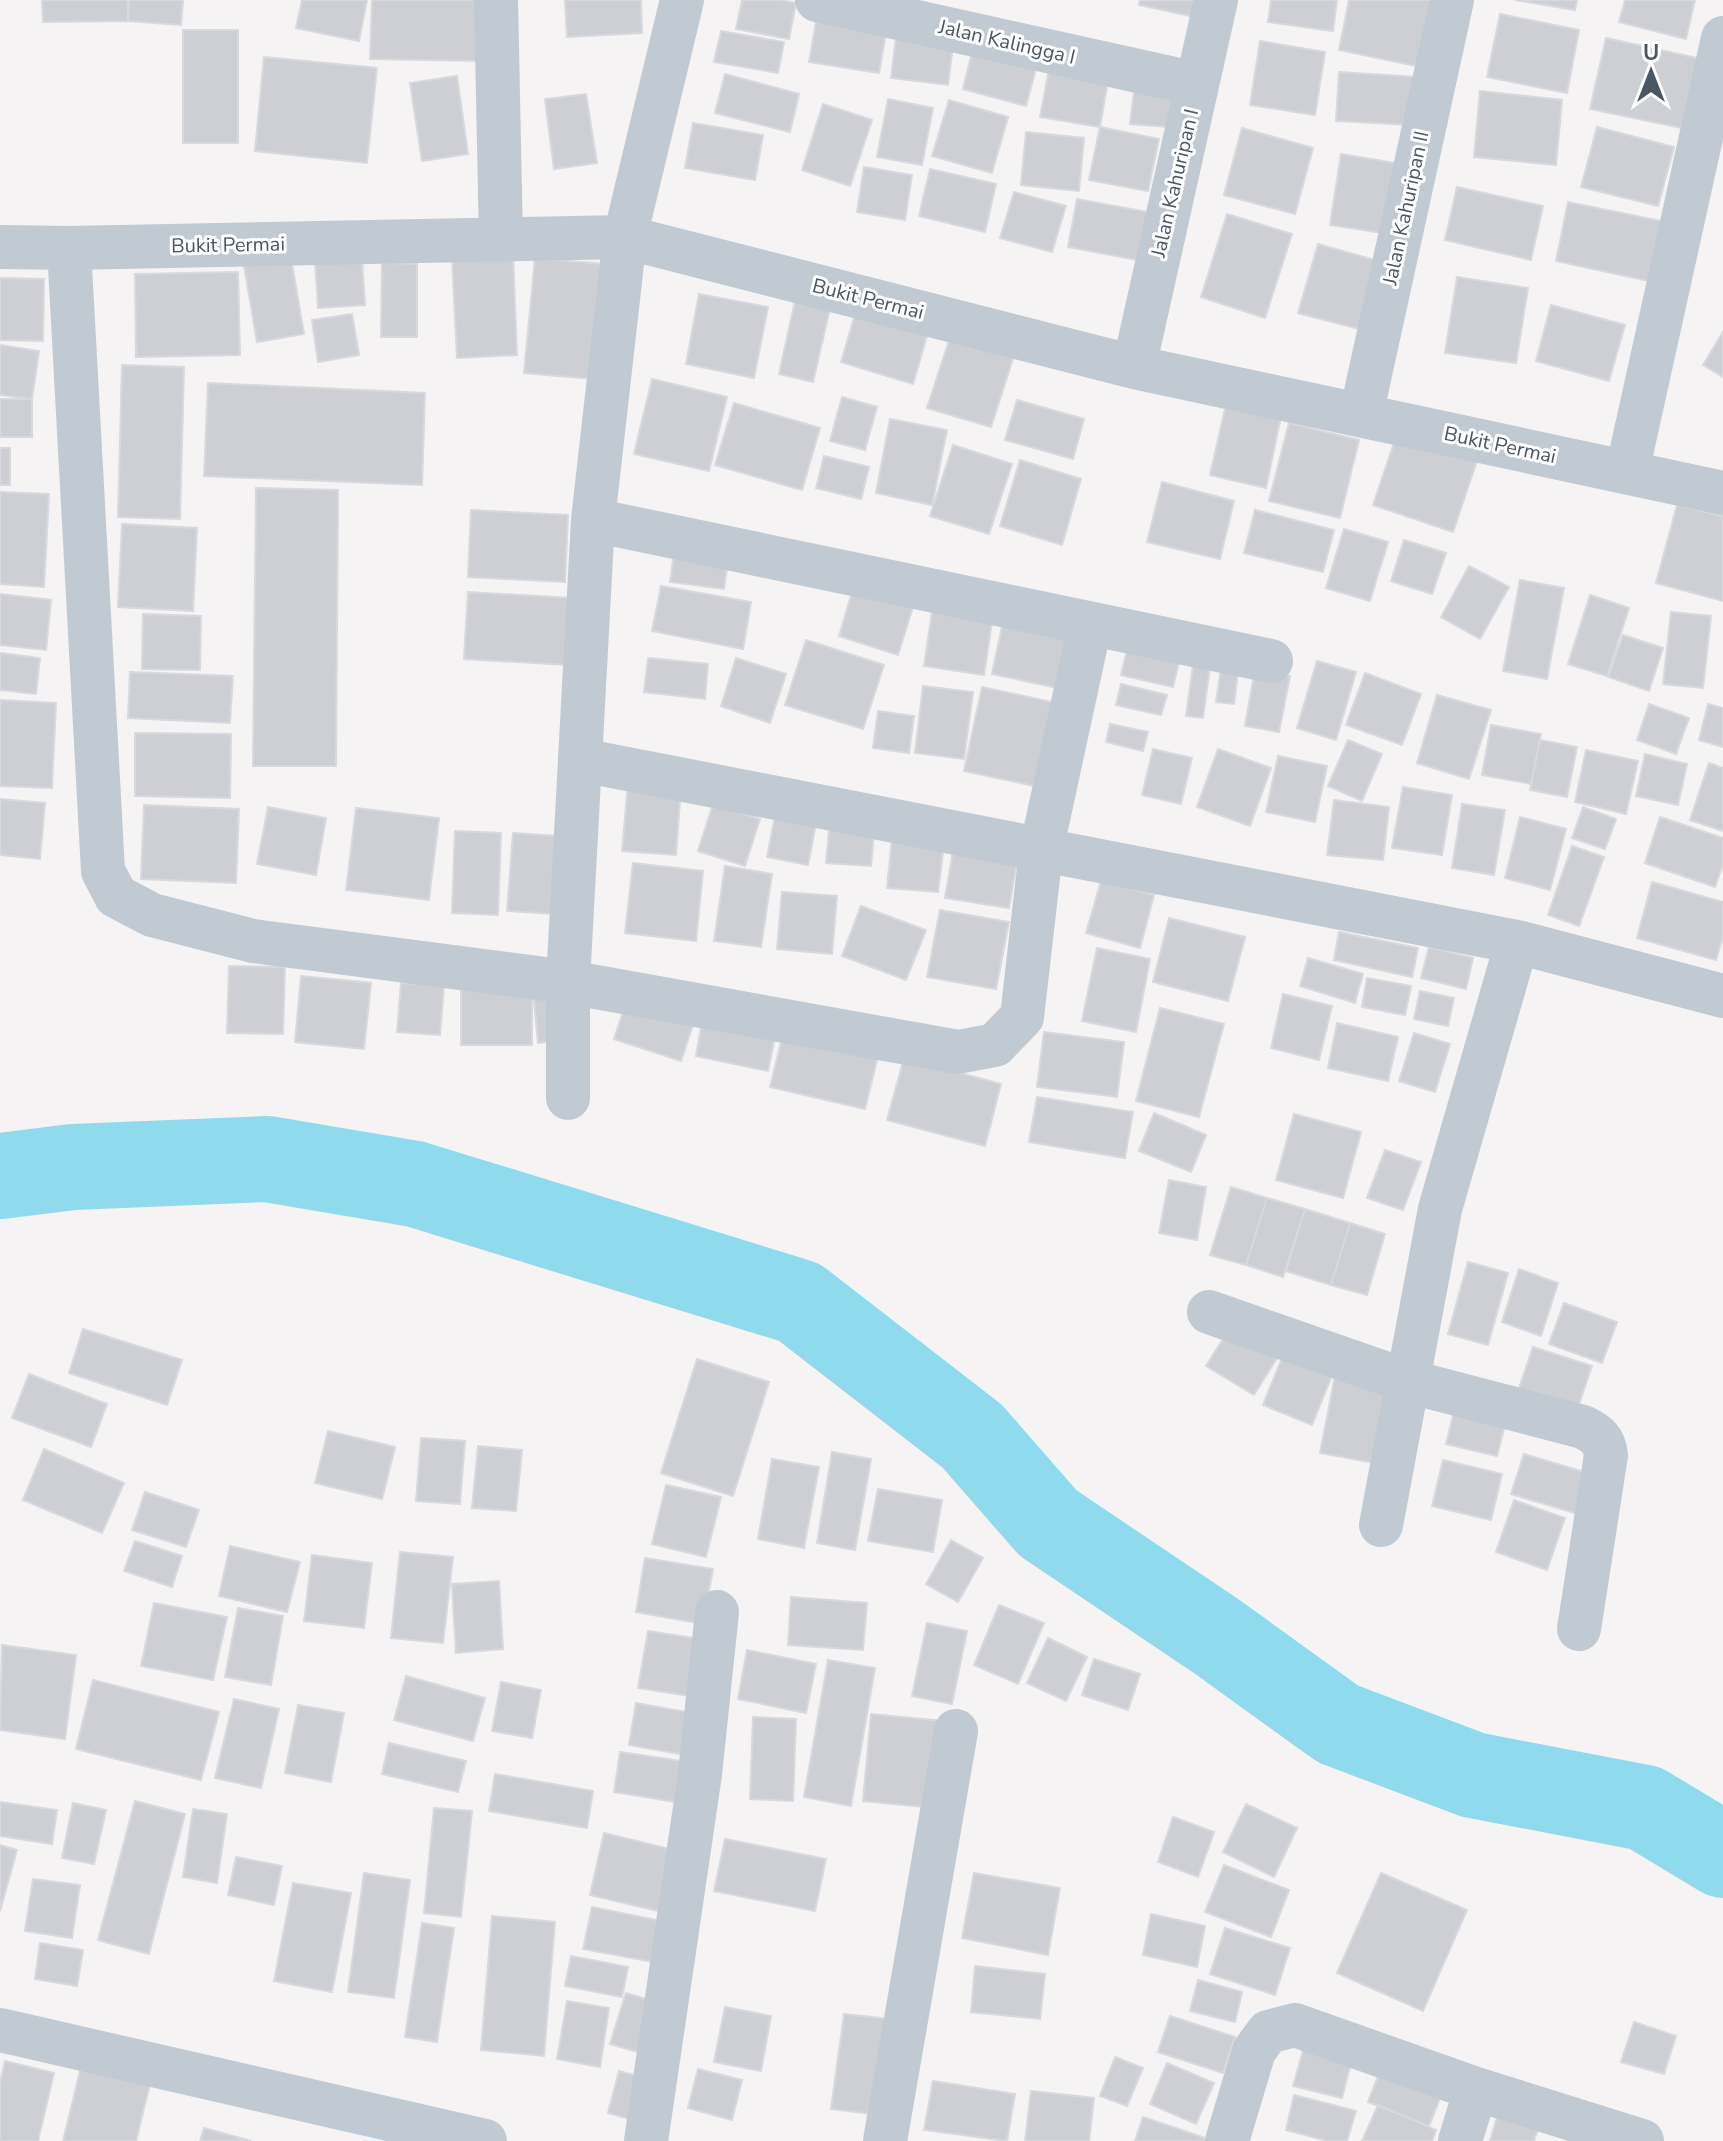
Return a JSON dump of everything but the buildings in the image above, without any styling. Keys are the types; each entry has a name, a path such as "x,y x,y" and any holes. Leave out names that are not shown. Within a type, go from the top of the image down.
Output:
{"street":[{"path":"496,0 501,240"},
{"path":"568,1098 568,982 593,520 625,237 682,0"},
{"name":"Jalan Kalingga I","path":"817,0 1197,84"},
{"name":"Jalan Kahuripan I","path":"1134,367 1216,0"},
{"name":"Jalan Kahuripan II","path":"1361,415 1452,0"},
{"path":"1627,472 1723,38"},
{"name":"Bukit Permai","path":"0,247 625,237 1134,367 1723,493"},
{"path":"69,248 103,871 116,896 152,915 253,941 568,982 958,1052 995,1045 1022,1017 1041,851 1090,625"},
{"path":"593,520 1271,661"},
{"path":"581,760 1517,942 1723,996"},
{"path":"1381,1525 1440,1209 1517,942"},
{"path":"1209,1312 1407,1381 1583,1427 1598,1435 1605,1444 1606,1455 1579,1629"},
{"path":"646,2141 700,1774 717,1612"},
{"path":"885,2141 956,1731"},
{"path":"1227,2141 1254,2051 1268,2032 1295,2025 1476,2089 1642,2141"},
{"path":"0,2030 485,2141"},
{"path":"1460,2141 1476,2089"}],"waterway":[{"path":"0,1176 73,1167 267,1159 415,1184 799,1302 972,1436 1048,1523 1216,1636 1338,1724 1473,1775 1645,1808 1723,1855"}]}
